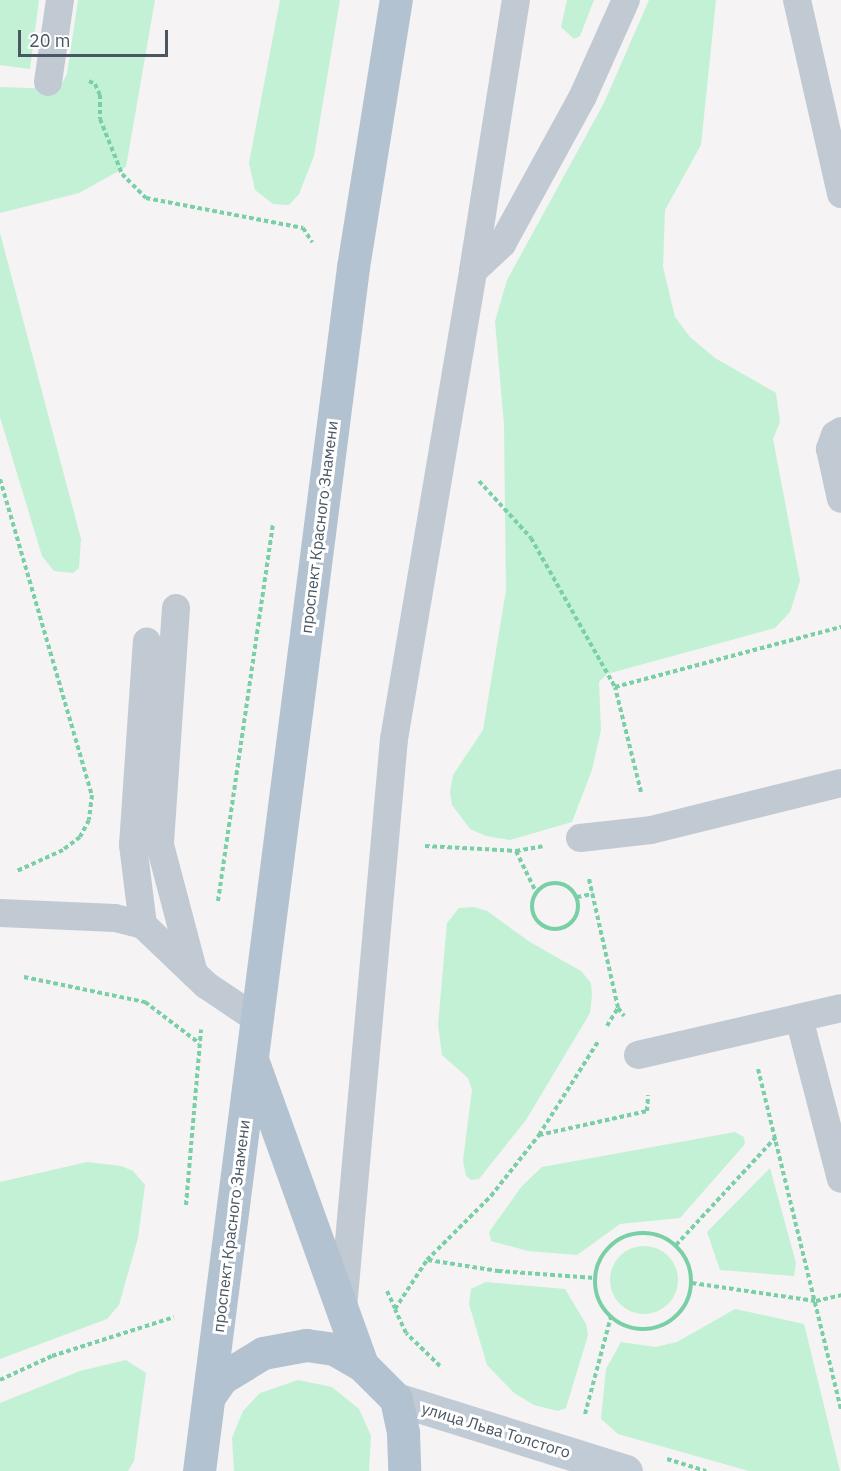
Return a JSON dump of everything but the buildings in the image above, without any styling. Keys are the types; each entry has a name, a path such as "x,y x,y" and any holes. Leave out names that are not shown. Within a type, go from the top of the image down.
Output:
{"main road":[{"name":"проспект Красного Знамени","path":"199,1471 352,267 396,0"},
{"name":"проспект Красного Знамени","path":"251,1056 362,1365"},
{"name":"проспект Красного Знамени","path":"210,1395 222,1378 248,1359 279,1348 306,1345 334,1349 362,1365 396,1399"},
{"name":"улица Льва Толстого","path":"396,1399 617,1470"},
{"path":"396,1399 403,1433 404,1471"}],"lane":[{"path":"48,82 60,0"},
{"path":"342,1310 391,762 516,0"},
{"path":"473,271 502,244 583,96 626,0"},
{"path":"797,0 841,194"},
{"path":"841,431 835,435 830,449 841,499"},
{"path":"176,608 160,845 200,980"},
{"path":"143,925 133,845 147,641"},
{"path":"580,838 651,830 841,783"},
{"path":"0,913 115,918 143,925 200,980 255,1018"},
{"path":"638,1055 841,1008"},
{"path":"799,1018 841,1179"}],"path":[{"path":"48,82 95,84 100,95 100,120 122,174 146,198 303,228 314,248"},
{"path":"442,440 531,538 615,687 651,830"},
{"path":"0,479 92,795 89,820 80,837 63,850 10,874"},
{"path":"218,903 274,517"},
{"path":"615,687 841,627"},
{"path":"433,847 516,851 580,838 618,1008 629,1024 650,1103 647,1111 539,1135"},
{"path":"516,851 536,892"},
{"path":"549,883 566,885 577,897 578,913 569,927 553,930 538,923 531,908 536,892 549,883"},
{"path":"577,897 593,894"},
{"path":"24,977 145,1002 199,1044"},
{"path":"186,1210 199,1044 200,980"},
{"path":"606,1028 618,1008"},
{"path":"748,1029 841,1409"},
{"path":"445,1371 406,1333 395,1309 427,1260 491,1196 539,1135 600,1037"},
{"path":"676,1245 775,1138"},
{"path":"655,1233 676,1245 687,1259 692,1283 681,1311 662,1326 638,1329 611,1316 600,1302 595,1278 602,1255 625,1235 655,1233"},
{"path":"427,1260 498,1271 595,1278"},
{"path":"692,1283 816,1301 841,1295"},
{"path":"0,1380 52,1356 178,1316 176,1327"},
{"path":"588,1405 611,1316"}],"green space":[{"path":"0,0 39,0 30,69 0,65"},
{"path":"78,0 155,0 126,167 79,193 0,213 0,87 59,89 67,74"},
{"path":"280,0 340,0 314,156 299,194 289,205 273,204 255,190 249,163"},
{"path":"567,0 594,0 580,36 574,39 561,27"},
{"path":"649,0 716,0 701,145 665,210 663,267 675,317 690,337 715,358 776,393 780,422 773,439 800,581 790,612 775,628 607,674 599,682 601,730 592,770 572,822 510,840 486,836 470,829 452,805 450,792 453,775 483,730 506,590 504,425 495,321 507,280 604,103"},
{"path":"0,233 81,539 79,568 73,573 54,571 42,556 0,417"},
{"path":"474,907 487,911 530,942 581,971 591,983 592,995 590,1013 526,1120 479,1179 471,1180 466,1176 463,1160 472,1090 468,1078 442,1055 438,1025 447,923 459,908"},
{"path":"735,1132 744,1137 745,1144 680,1218 620,1224 577,1255 528,1251 491,1241 489,1232 522,1186 542,1167"},
{"path":"87,1162 121,1166 133,1171 145,1185 138,1238 119,1305 107,1319 0,1359 0,1182"},
{"path":"770,1168 796,1263 794,1276 720,1270 707,1232"},
{"path":"644,1246 657,1249 668,1256 675,1267 678,1280 675,1293 668,1304 657,1311 644,1314 631,1311 620,1304 613,1293 610,1280 613,1267 620,1256 631,1249"},
{"path":"486,1282 565,1289 586,1324 588,1335 566,1408 558,1411 534,1405 514,1393 487,1365 469,1304 471,1289"},
{"path":"735,1309 804,1324 840,1471 749,1471 618,1434 601,1419 606,1369 621,1342 655,1347 677,1342"},
{"path":"126,1360 146,1373 134,1461 128,1471 0,1471 0,1403 80,1371"},
{"path":"298,1380 332,1387 359,1409 371,1436 369,1471 234,1471 232,1438 243,1411 260,1393"}]}
